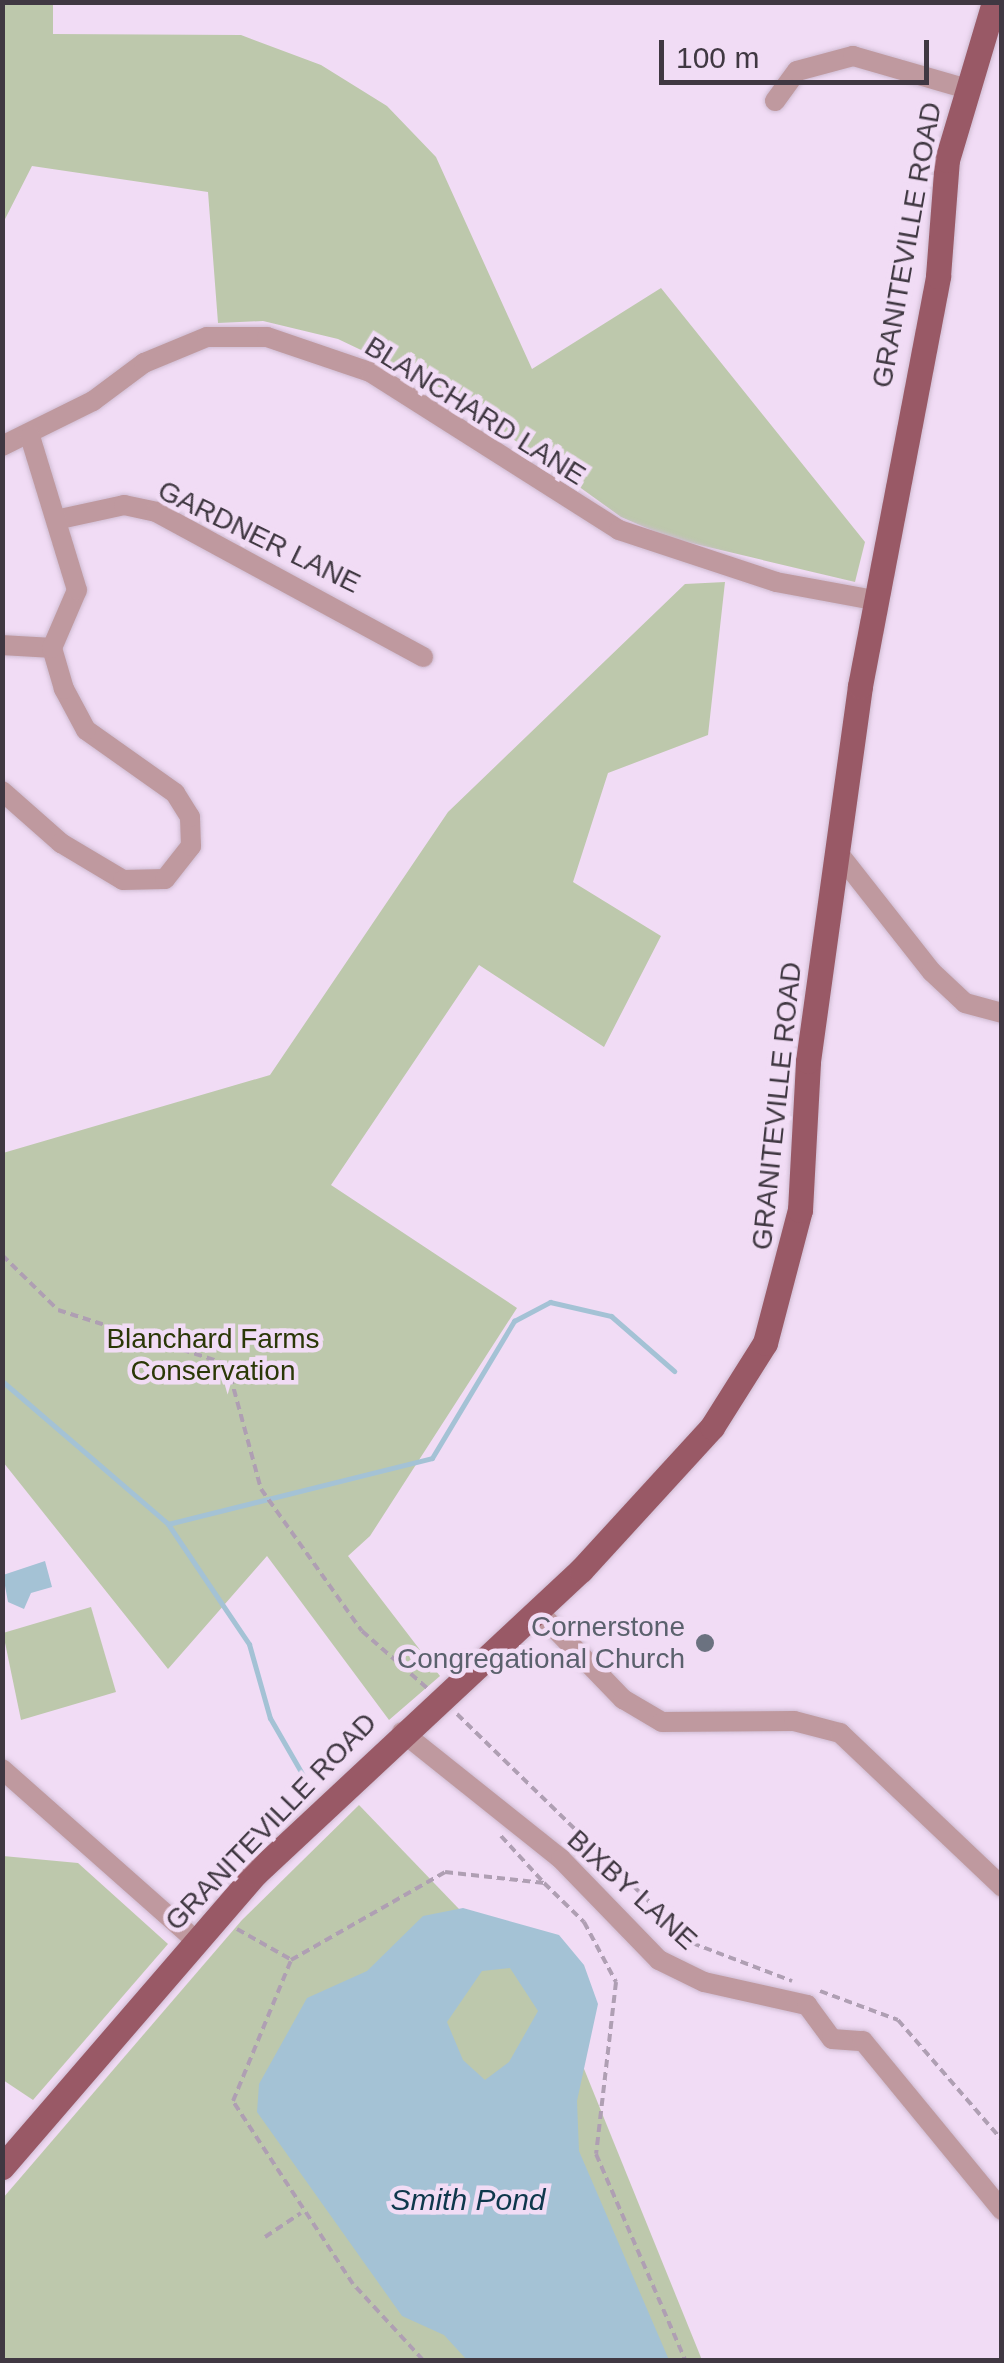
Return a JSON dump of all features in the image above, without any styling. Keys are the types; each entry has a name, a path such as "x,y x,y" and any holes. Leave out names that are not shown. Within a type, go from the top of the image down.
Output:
{"main road":[{"name":"GRANITEVILLE ROAD","path":"2,2167 215,1918 437,1698 537,1610 712,1427 784,1298 838,854 874,600 964,88 994,2"}],"street":[{"path":"775,102 797,72 853,56 964,88"},
{"name":"BLANCHARD LANE","path":"2,446 30,436 160,356 207,337 267,337 370,372 619,530 776,582 874,600"},
{"path":"30,436 60,519 76,603 52,648"},
{"name":"GARDNER LANE","path":"60,519 124,505 156,512 423,657"},
{"path":"2,645 52,648"},
{"path":"2,791 123,880 165,878 189,853 184,804 86,730 52,648"},
{"path":"838,854 932,972 966,1003 1002,1013"},
{"path":"537,1610 623,1699 662,1722 794,1721 840,1733 1002,1887"},
{"name":"BIXBY LANE","path":"402,1732 494,1812 561,1860 660,1960 704,1982 807,2005 832,2038 862,2041 1002,2210"},
{"path":"2,1769 195,1940"}],"path":[{"path":"2,1255 58,1310 227,1364 263,1492 362,1631 692,1943 898,2020 1002,2140"},
{"path":"494,1812 504,1846 584,1922 616,1982 596,2154 685,2360"},
{"path":"423,2360 301,2213 233,2102 291,1960 445,1872 544,1883"},
{"path":"215,1918 291,1960"},
{"path":"265,2237 301,2213"}],"green space":[{"path":"3,3 53,3 53,34 241,35 321,65 387,106 436,157 532,369 661,288 865,542 855,582 670,538 621,517 445,390 338,339 263,321 218,323 208,192 32,166 3,223"},
{"name":"Blanchard Farms Conservation","path":"725,582 708,735 608,773 573,882 661,936 604,1047 479,965 331,1185 517,1308 370,1536 348,1556 440,1676 389,1720 267,1556 168,1669 3,1462 3,1153 270,1075 448,812 685,584"},
{"path":"91,1607 116,1692 21,1720 3,1633"},
{"path":"359,1805 563,2017 702,2360 3,2360 3,2198 242,1920"},
{"path":"3,1856 78,1863 168,1944 33,2100 3,2080"}],"water":[{"path":"45,1561 52,1587 31,1593 24,1609 8,1602 3,1575"},
{"name":"Smith Pond","path":"463,1908 559,1935 584,1965 598,2004 577,2101 579,2151 669,2360 467,2360 444,2335 402,2316 257,2112 259,2084 307,1998 367,1971 423,1916","holes":["510,1968 538,2011 509,2062 485,2080 463,2060 447,2022 482,1971"]}],"waterway":[{"path":"168,1524 432,1458 514,1321 550,1302 611,1316 674,1371"},
{"path":"2,1381 168,1524 249,1644 270,1718 304,1777"}],"place":[{"name":"Cornerstone Congregational Church","path":"705,1643"}]}
